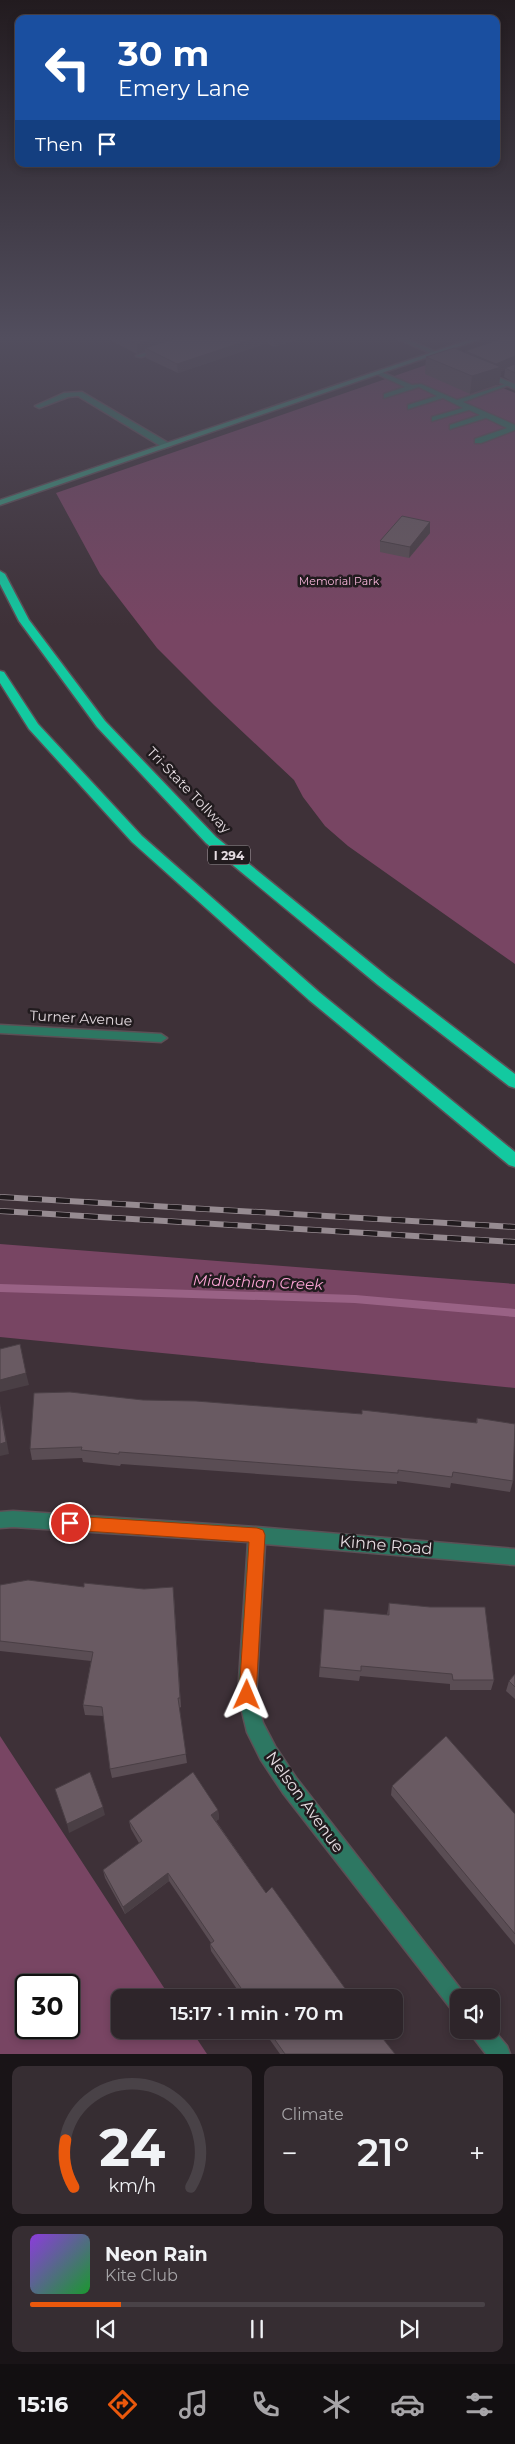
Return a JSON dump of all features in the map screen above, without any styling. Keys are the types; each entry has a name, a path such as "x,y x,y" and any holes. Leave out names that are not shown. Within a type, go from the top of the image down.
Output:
{"highway":[{"name":"Tri-State Tollway","path":"0,574 24,621 101,724 211,840 383,982 515,1082"},
{"path":"0,674 33,726 137,839 314,996 514,1160"}],"main road":[{"path":"0,503 199,435"}],"street":[{"path":"148,435 167,446"},
{"path":"478,441 495,435"},
{"name":"Turner Avenue","path":"0,1029 161,1038"},
{"name":"Kinne Road","path":"0,1520 13,1519 257,1535 515,1557"},
{"name":"Nelson Avenue","path":"257,1535 247,1695 254,1725 268,1753 290,1786 450,1991"},
{"path":"487,2039 498,2054"}],"green space":[{"name":"Memorial Park","path":"224,435 515,435 515,964 348,846 325,826 303,797 294,780 157,648 100,574 56,493"},
{"path":"0,1244 515,1284 515,1388 0,1337"},
{"path":"0,1736 165,1989 111,1989 111,2039 197,2039 207,2054 0,2054"}],"building":[{"path":"402,516 430,522 410,547 380,541"},
{"path":"20,1344 26,1373 0,1380 0,1349"},
{"path":"70,1392 143,1400 196,1401 362,1414 362,1410 477,1423 477,1418 515,1424 513,1481 453,1472 452,1477 398,1470 398,1473 119,1452 119,1454 81,1450 82,1447 30,1449 34,1393"},
{"path":"0,1407 6,1442 0,1444"},
{"path":"28,1580 84,1587 84,1583 144,1589 173,1587 180,1698 178,1698 186,1754 110,1769 102,1707 83,1705 93,1652 0,1641 0,1585"},
{"path":"389,1603 430,1607 485,1607 494,1680 453,1680 452,1674 361,1666 361,1671 320,1667 324,1609 389,1615"},
{"path":"515,1674 515,1687 509,1681"},
{"path":"446,1736 515,1814 515,1934 392,1786"},
{"path":"90,1772 103,1807 67,1824 55,1789"},
{"path":"193,1772 218,1810 211,1815 266,1893 272,1887 346,1989 242,1989 210,1944 214,1941 168,1873 123,1907 103,1870 142,1841 129,1821"},
{"path":"274,2039 383,2039 395,2054 285,2054"}],"waterway":[{"name":"Midlothian Creek","path":"0,1288 355,1299 515,1313"}],"railway":[{"path":"0,1197 515,1227"},
{"path":"0,1211 515,1242"}],"route":[{"path":"70,1523 257,1535 247,1695"}]}
